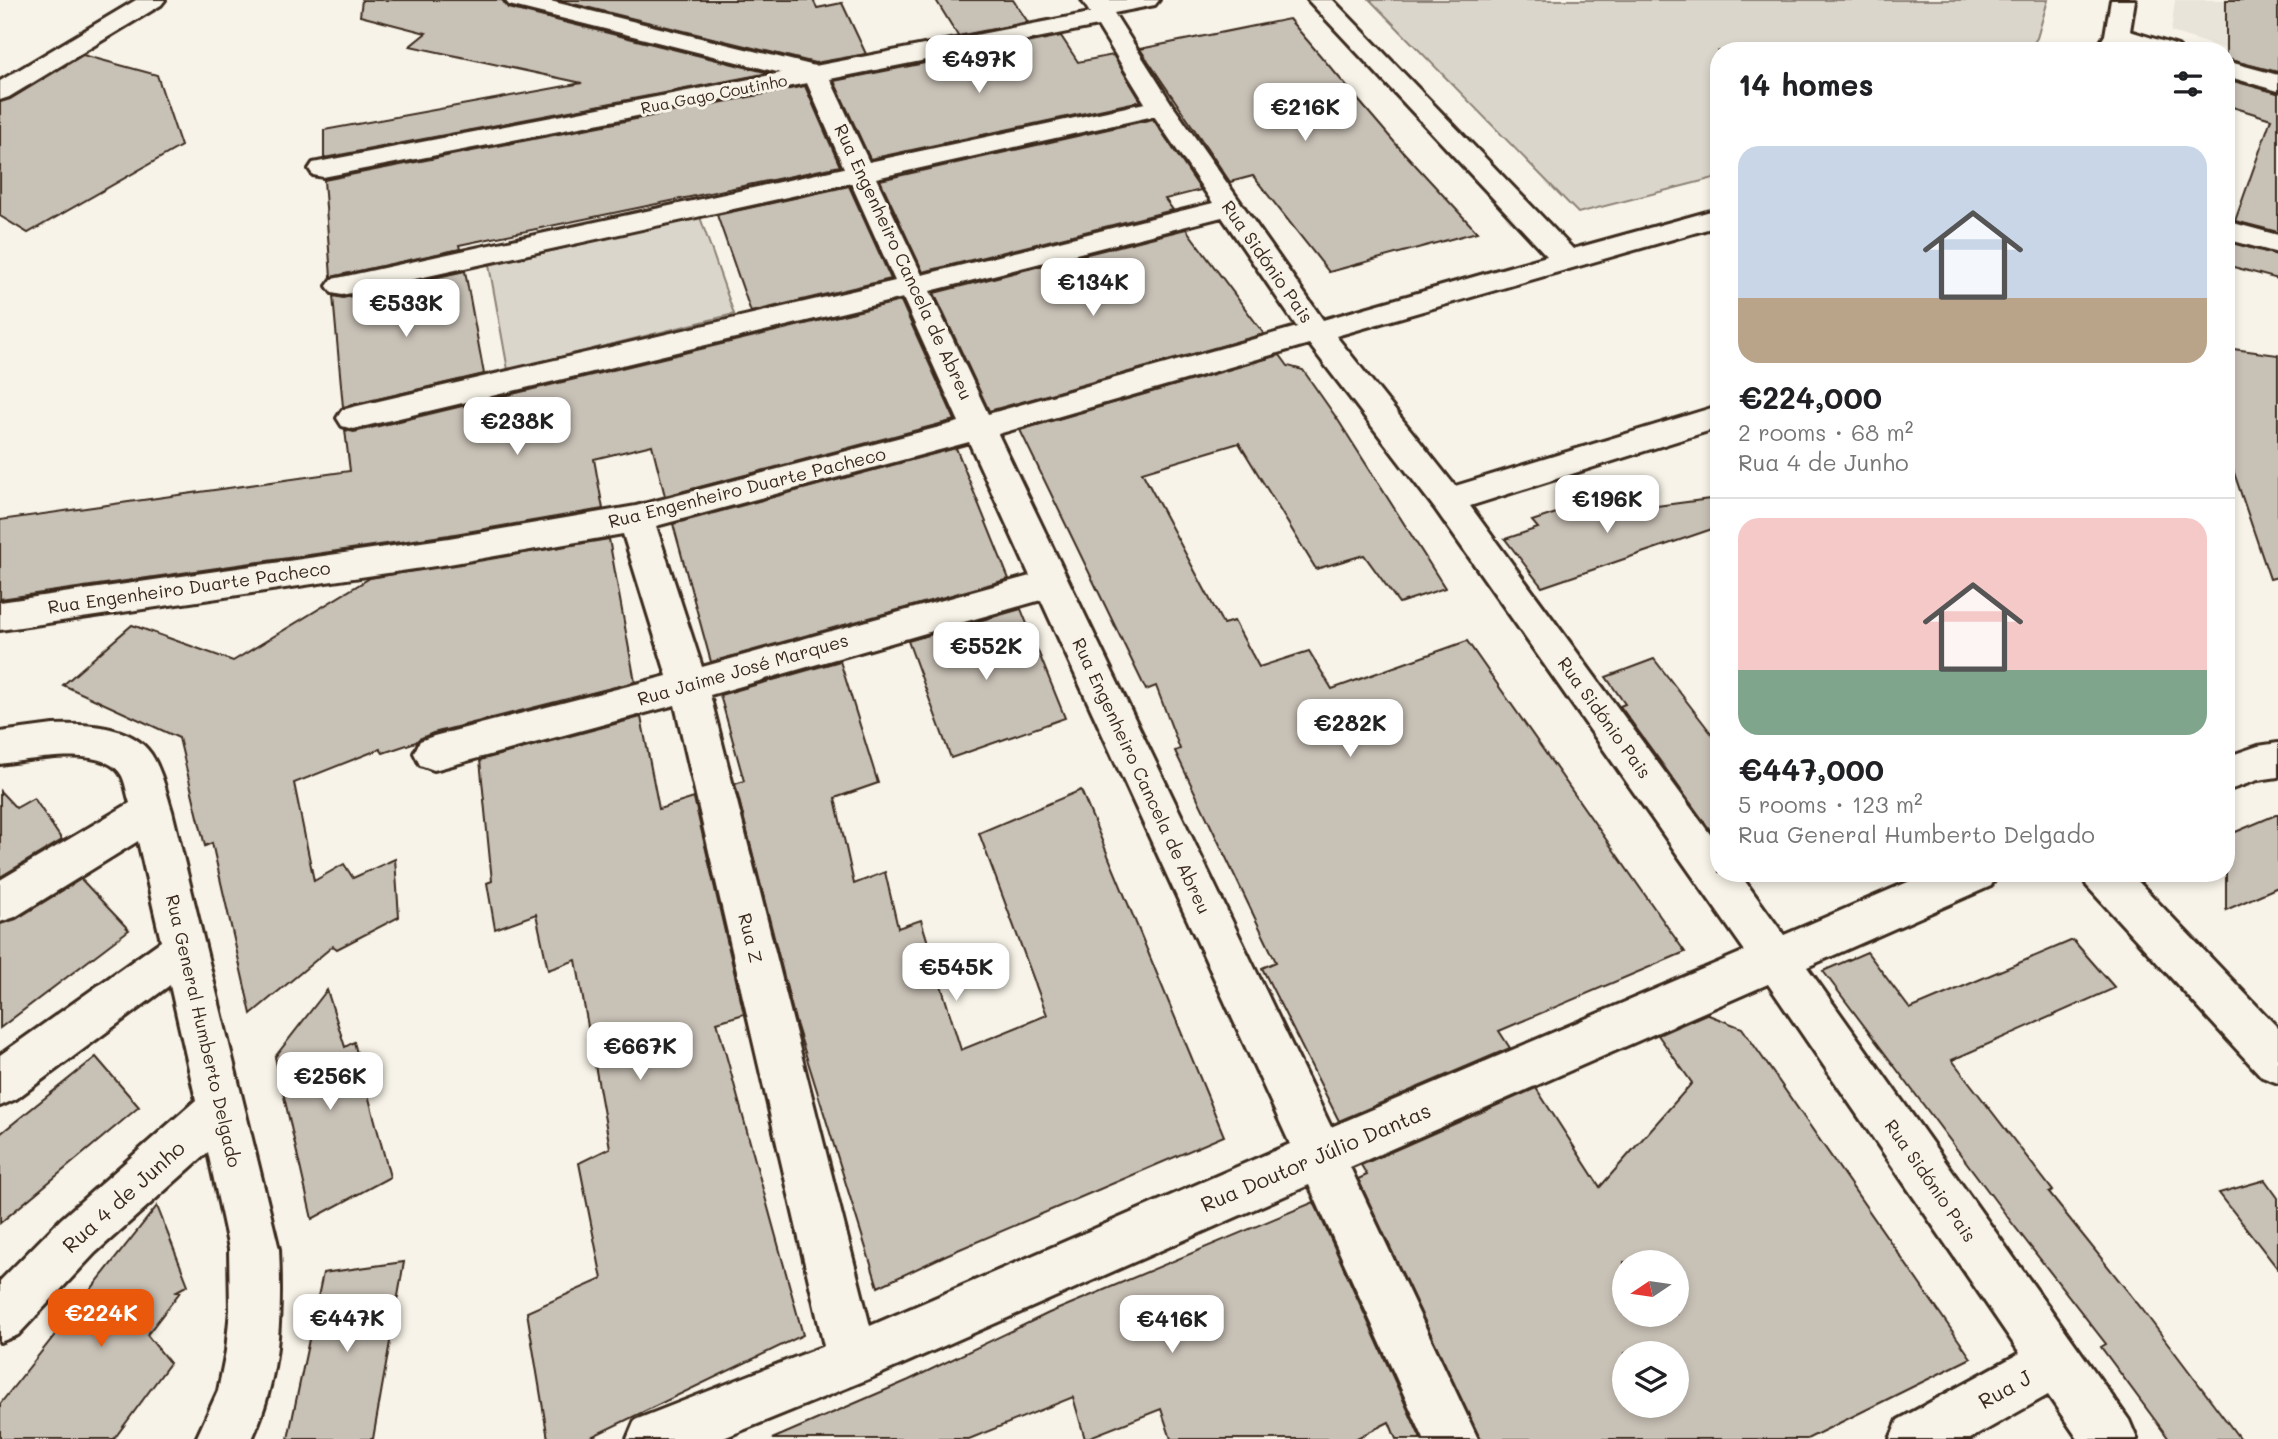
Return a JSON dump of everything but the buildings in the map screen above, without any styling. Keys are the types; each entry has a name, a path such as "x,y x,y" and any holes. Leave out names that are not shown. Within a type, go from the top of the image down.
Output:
{"street":[{"path":"13,57 61,39 146,0"},
{"path":"0,92 153,0"},
{"path":"517,0 816,74"},
{"name":"Rua Gago Coutinho","path":"323,169 816,74 1147,0"},
{"path":"1320,0 1567,260"},
{"path":"2112,42 2123,0"},
{"name":"Rua Sidónio Pais","path":"1099,9 1161,107 1315,331 1448,500 1710,867"},
{"path":"0,80 94,35"},
{"path":"2235,71 2278,83"},
{"name":"Rua Engenheiro Cancela de Abreu","path":"816,74 1050,584 1321,1155 1451,1439"},
{"path":"342,286 1161,107"},
{"path":"353,418 914,286 1229,206"},
{"name":"Rua Engenheiro Duarte Pacheco","path":"0,616 449,551 636,519 980,428 1710,219"},
{"path":"2235,232 2278,244"},
{"path":"1448,500 1710,425"},
{"name":"Rua Z","path":"636,519 688,686 853,1360"},
{"name":"Rua Jaime José Marques","path":"434,753 688,686 1050,584"},
{"name":"Rua General Humberto Delgado","path":"0,748 74,740 99,743 122,751 136,763 152,811 254,1249 256,1291 251,1350 238,1411 223,1439"},
{"path":"2235,771 2258,762 2278,760"},
{"path":"0,903 152,811"},
{"name":"Rua Sidónio Pais","path":"1721,882 2110,1439"},
{"name":"Rua Doutor Júlio Dantas","path":"654,1439 853,1360 1955,882"},
{"path":"2110,882 2278,1061"},
{"path":"0,1083 184,949"},
{"name":"Rua 4 de Junho","path":"0,1317 78,1236 222,1109"},
{"name":"Rua J","path":"1917,1439 2056,1362"}],"shaded area":[{"path":"1370,0 2048,0 2034,42 1710,42 1710,179 1578,213"},
{"path":"2175,0 2278,0 2278,65 2235,52 2235,42 2203,42 2171,32"},
{"path":"700,217 734,314 508,370 489,265"}]}
